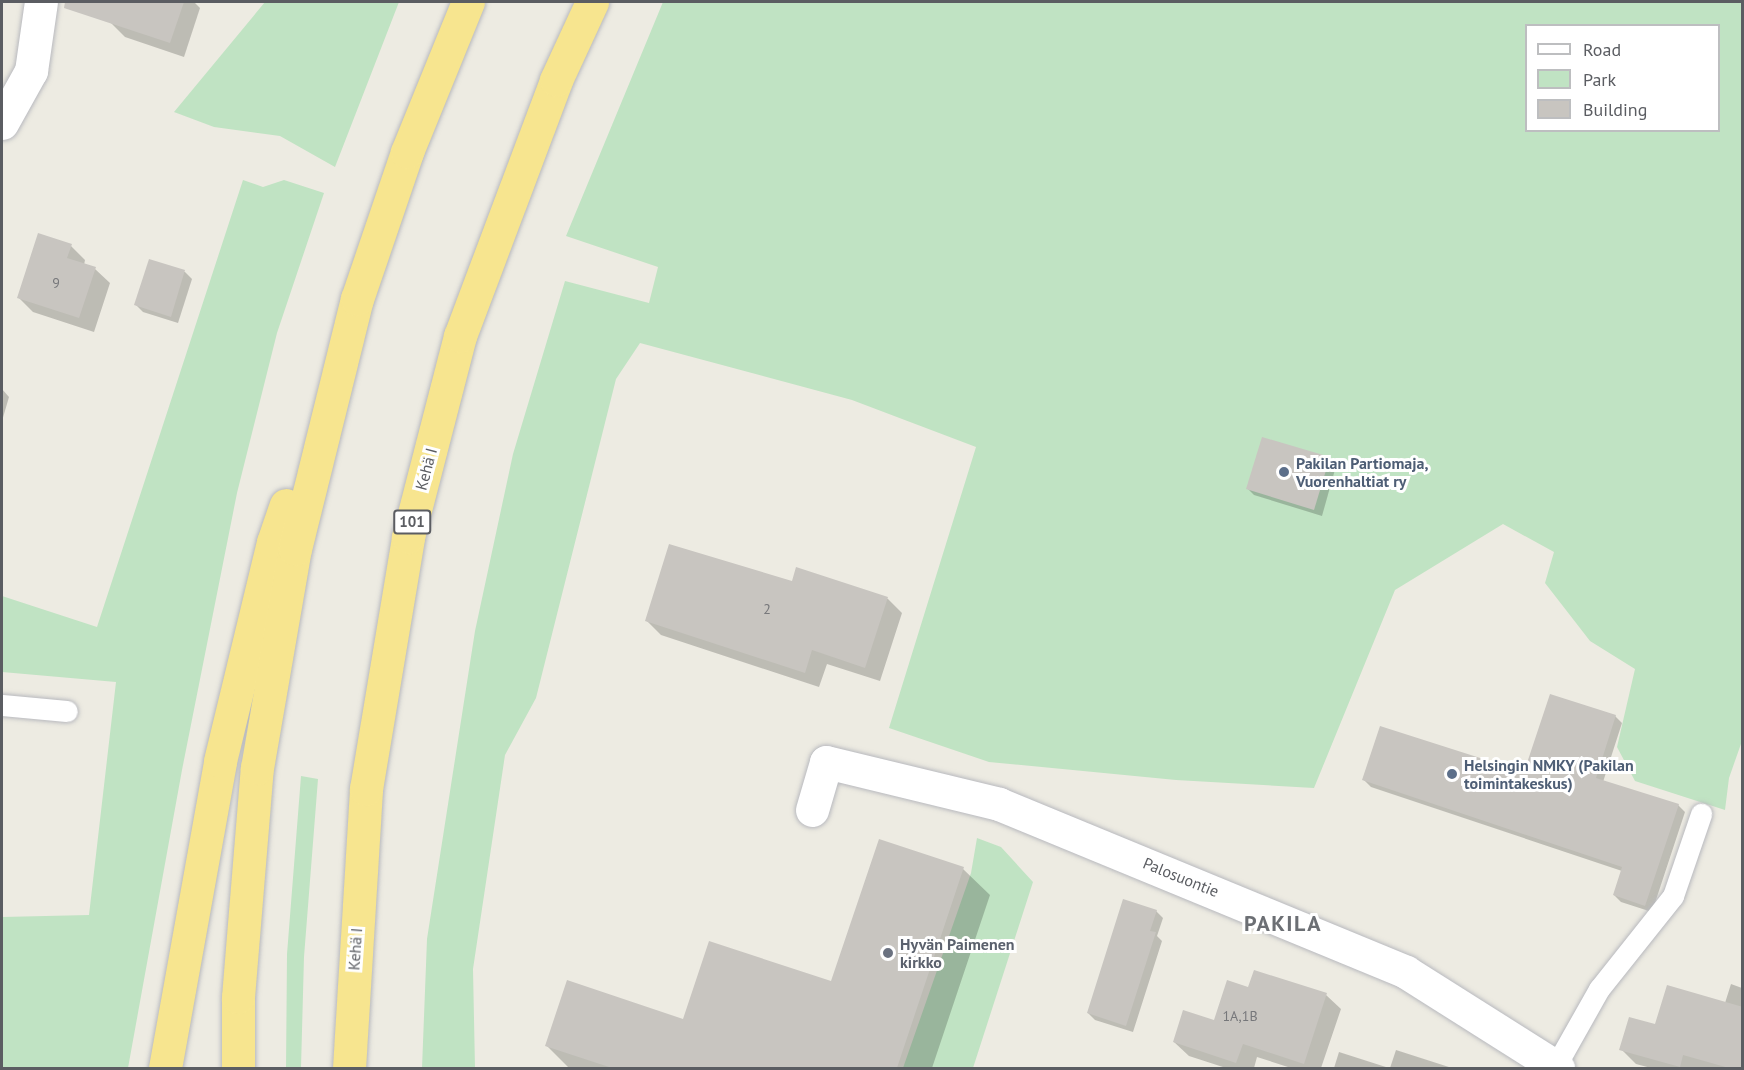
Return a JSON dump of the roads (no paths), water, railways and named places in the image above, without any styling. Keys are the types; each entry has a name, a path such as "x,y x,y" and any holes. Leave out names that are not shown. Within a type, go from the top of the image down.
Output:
{"highway":[{"path":"165,1068 220,761 273,542 406,152 468,2"},
{"name":"Kehä I","path":"349,1068 366,789 408,537 460,336 556,80 592,2"},
{"path":"238,1068 238,997 257,768 295,549 357,299"}],"street":[{"path":"2,123 31,71 41,2"},
{"name":"Palosuontie","path":"812,810 826,762 999,804 1406,972 1556,1068"}],"lane":[{"path":"2,705 67,711"},
{"path":"1556,1068 1599,989 1673,896 1701,814"}],"place":[{"name":"Pakilan Partiomaja, Vuorenhaltiat ry","path":"1284,472"},
{"name":"Helsingin NMKY (Pakilan toimintakeskus)","path":"1452,774"},
{"name":"Hyvän Paimenen kirkko","path":"888,953"}],"district":[{"name":"PAKILA","path":"1283,924"}]}
